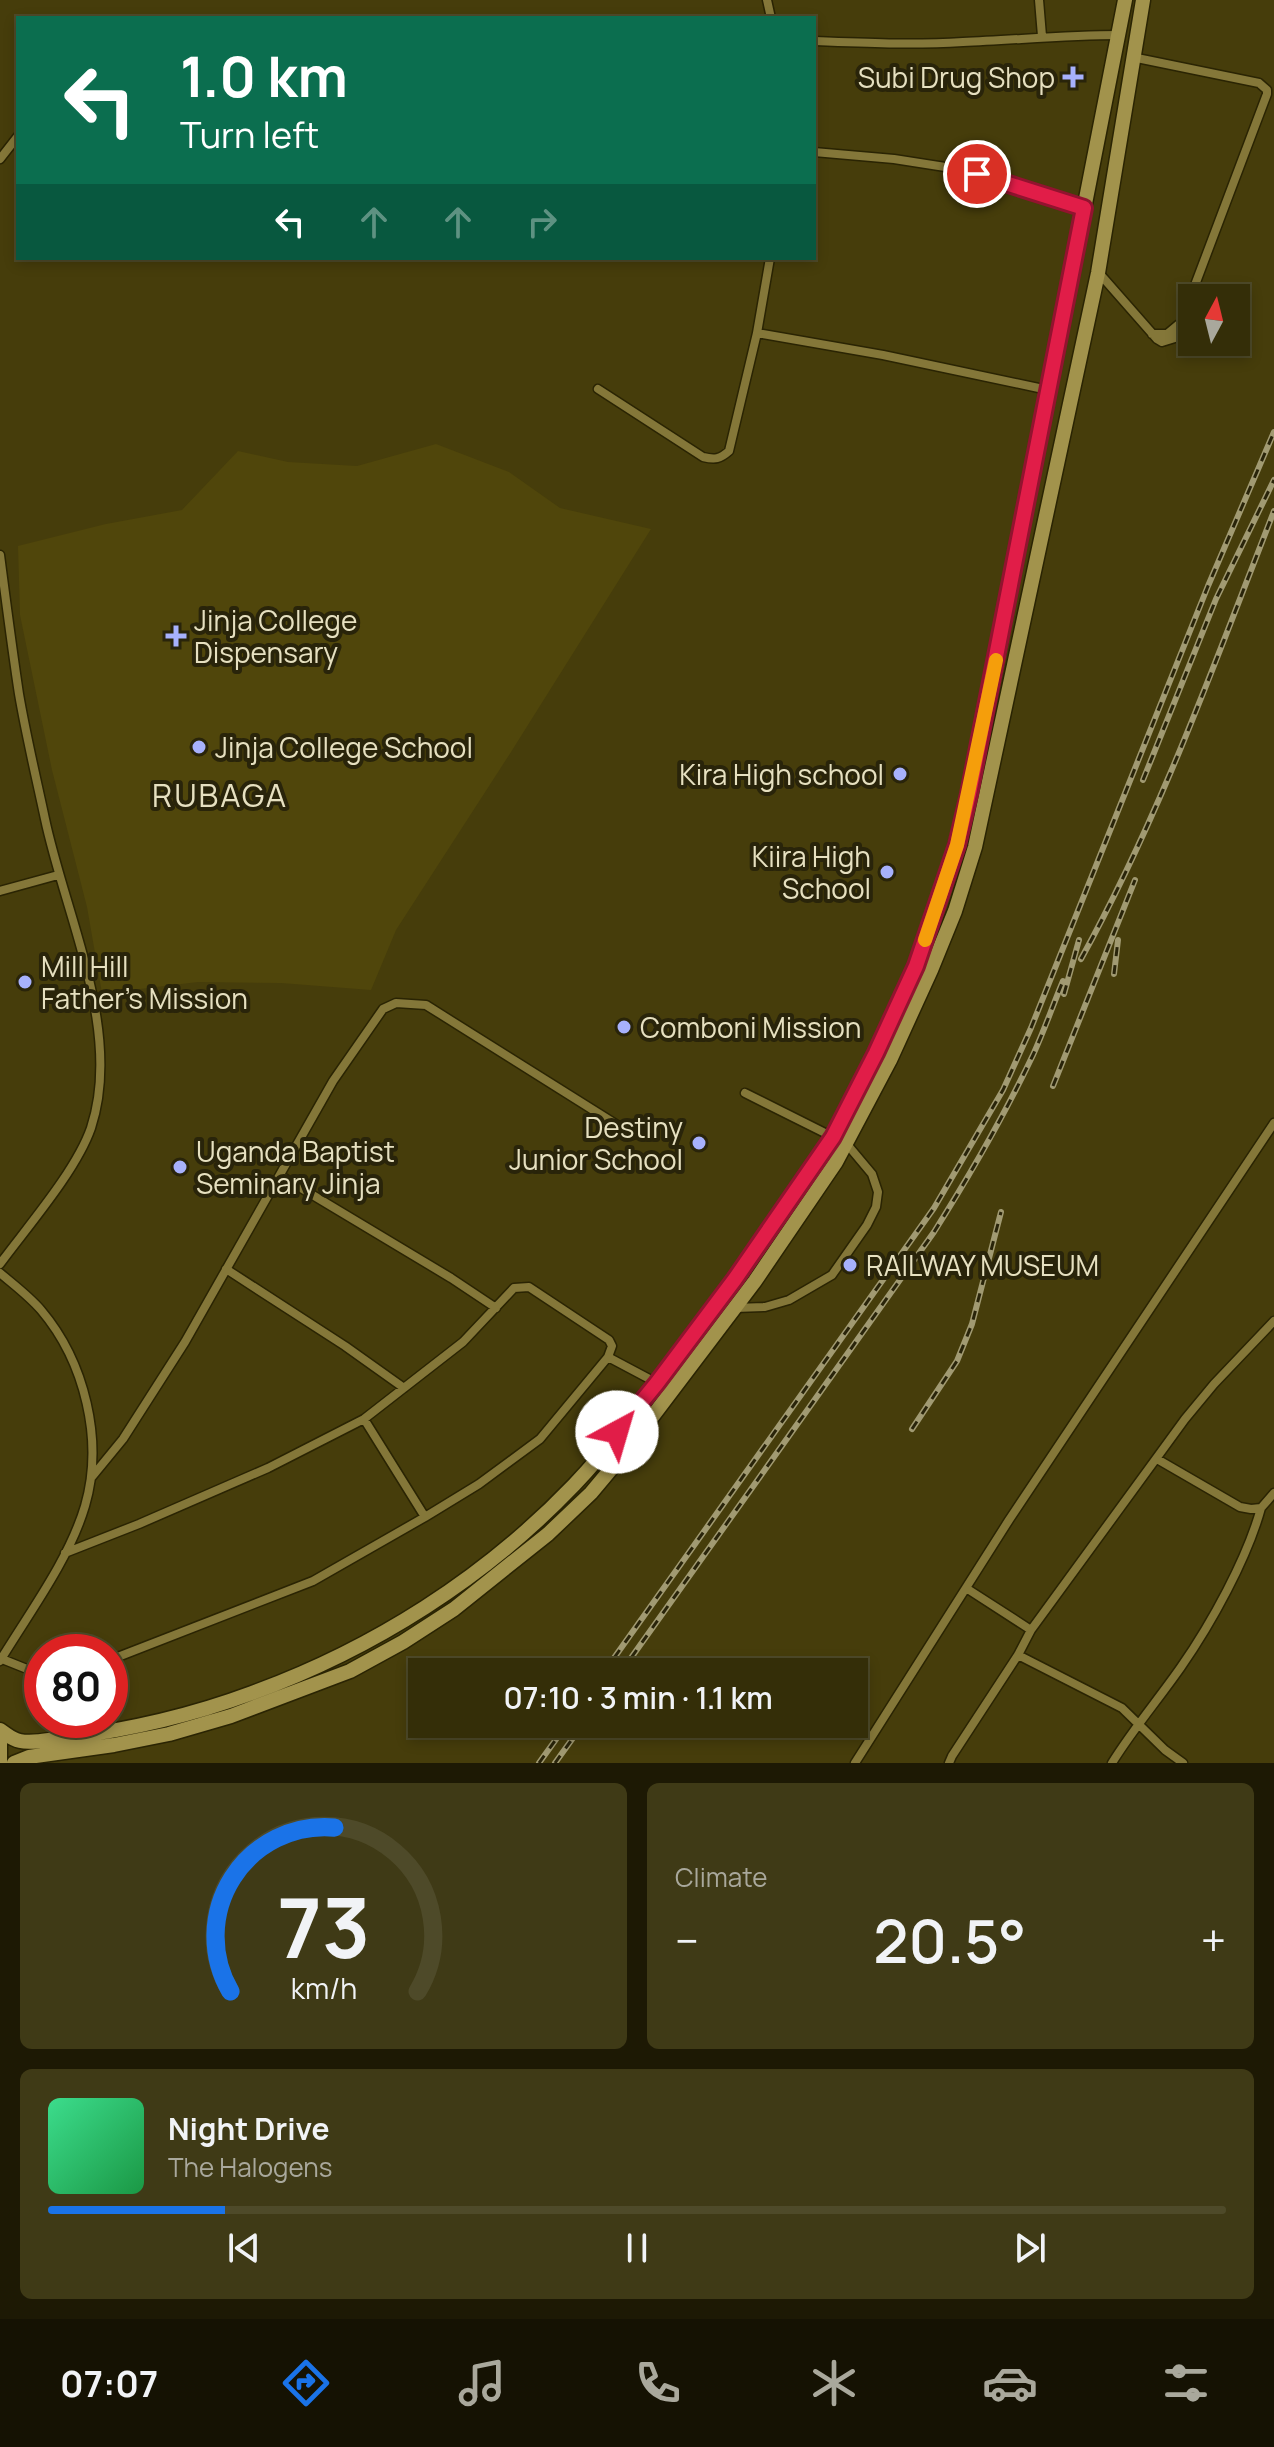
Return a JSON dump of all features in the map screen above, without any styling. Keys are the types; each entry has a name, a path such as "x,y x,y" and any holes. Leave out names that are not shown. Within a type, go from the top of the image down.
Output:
{"highway":[{"path":"14,1763 29,1757 169,1734 231,1716 350,1671 454,1609 548,1534 591,1493 734,1308 836,1162 839,1140 916,966 957,845 984,723 1125,0"},
{"path":"0,1730 12,1738 28,1742 138,1725 241,1697 338,1657 433,1603 533,1525 577,1482 657,1383 839,1140 890,1060 955,911 975,847 1098,273 1143,0"},
{"path":"0,1740 0,1762"}],"street":[{"path":"1039,0 1042,36"},
{"path":"816,41 891,44 1118,35"},
{"path":"1098,273 1152,334 1162,342 1175,338 1267,90 1259,83 1132,57"},
{"path":"0,159 16,139"},
{"path":"816,152 894,159 958,169 1084,208"},
{"path":"598,389 703,457 723,457 729,451 757,333 770,260"},
{"path":"757,333 856,349 1048,390"},
{"path":"0,555 19,695 58,875 80,946 100,1035 101,1063 91,1127 80,1152 0,1264"},
{"path":"0,891 58,875"},
{"path":"91,1478 123,1439 185,1342 333,1081 383,1009 396,1003 426,1005 633,1135"},
{"path":"734,1308 765,1307 789,1300 832,1275 867,1225 876,1207 878,1192 872,1174 839,1140 745,1093"},
{"path":"855,1763 1117,1355 1274,1123"},
{"path":"281,1176 496,1308"},
{"path":"226,1269 404,1388"},
{"path":"0,1273 42,1312 62,1340 77,1371 90,1421 91,1478 85,1506 65,1553 1,1660 24,1668"},
{"path":"65,1553 268,1468 364,1419 463,1342 514,1288 529,1287 609,1340 612,1346 608,1357 540,1439 479,1484 313,1581 128,1653"},
{"path":"949,1763 1031,1630 1214,1384 1274,1321"},
{"path":"608,1357 657,1383"},
{"path":"364,1419 425,1517"},
{"path":"1157,1459 1240,1507 1261,1508"},
{"path":"1112,1763 1184,1663 1224,1595 1255,1529 1261,1508 1274,1493"},
{"path":"966,1588 1031,1630"},
{"path":"1018,1655 1122,1708 1183,1763"}],"shaded area":[{"path":"436,444 509,472 560,508 651,529 396,930 371,990 281,983 198,982 123,991 103,999 87,907 52,770 20,615 18,546 106,524 182,510 238,451 288,462 357,466"}],"railway":[{"path":"614,1658 934,1208 1003,1090 1274,432"},
{"path":"1143,780 1216,599 1274,480"},
{"path":"1081,959 1110,905 1161,794 1274,511"},
{"path":"1053,1086 1135,880"},
{"path":"1064,994 1079,940"},
{"path":"1114,974 1118,940"},
{"path":"631,1658 934,1232 1010,1100 1037,1046 1063,981"},
{"path":"912,1429 957,1361 972,1324 1001,1212"},
{"path":"539,1763 557,1738"},
{"path":"555,1763 573,1738"}],"slow traffic":[{"path":"925,940 957,845 996,660"}],"place":[{"name":"Subi Drug Shop","path":"1073,77"},
{"name":"Jinja College Dispensary","path":"176,636"},
{"name":"Jinja College School","path":"199,747"},
{"name":"Kira High school","path":"900,774"},
{"name":"Kiira High School","path":"887,872"},
{"name":"Mill Hill Father's Mission","path":"25,982"},
{"name":"Comboni Mission","path":"624,1027"},
{"name":"Destiny Junior School","path":"699,1143"},
{"name":"Uganda Baptist Seminary Jinja","path":"180,1167"},
{"name":"RAILWAY MUSEUM","path":"850,1265"}],"district":[{"name":"RUBAGA","path":"220,795"}],"route":[{"path":"617,1432 735,1279 833,1137 916,966 957,845 984,723 1084,208 977,174"}]}
